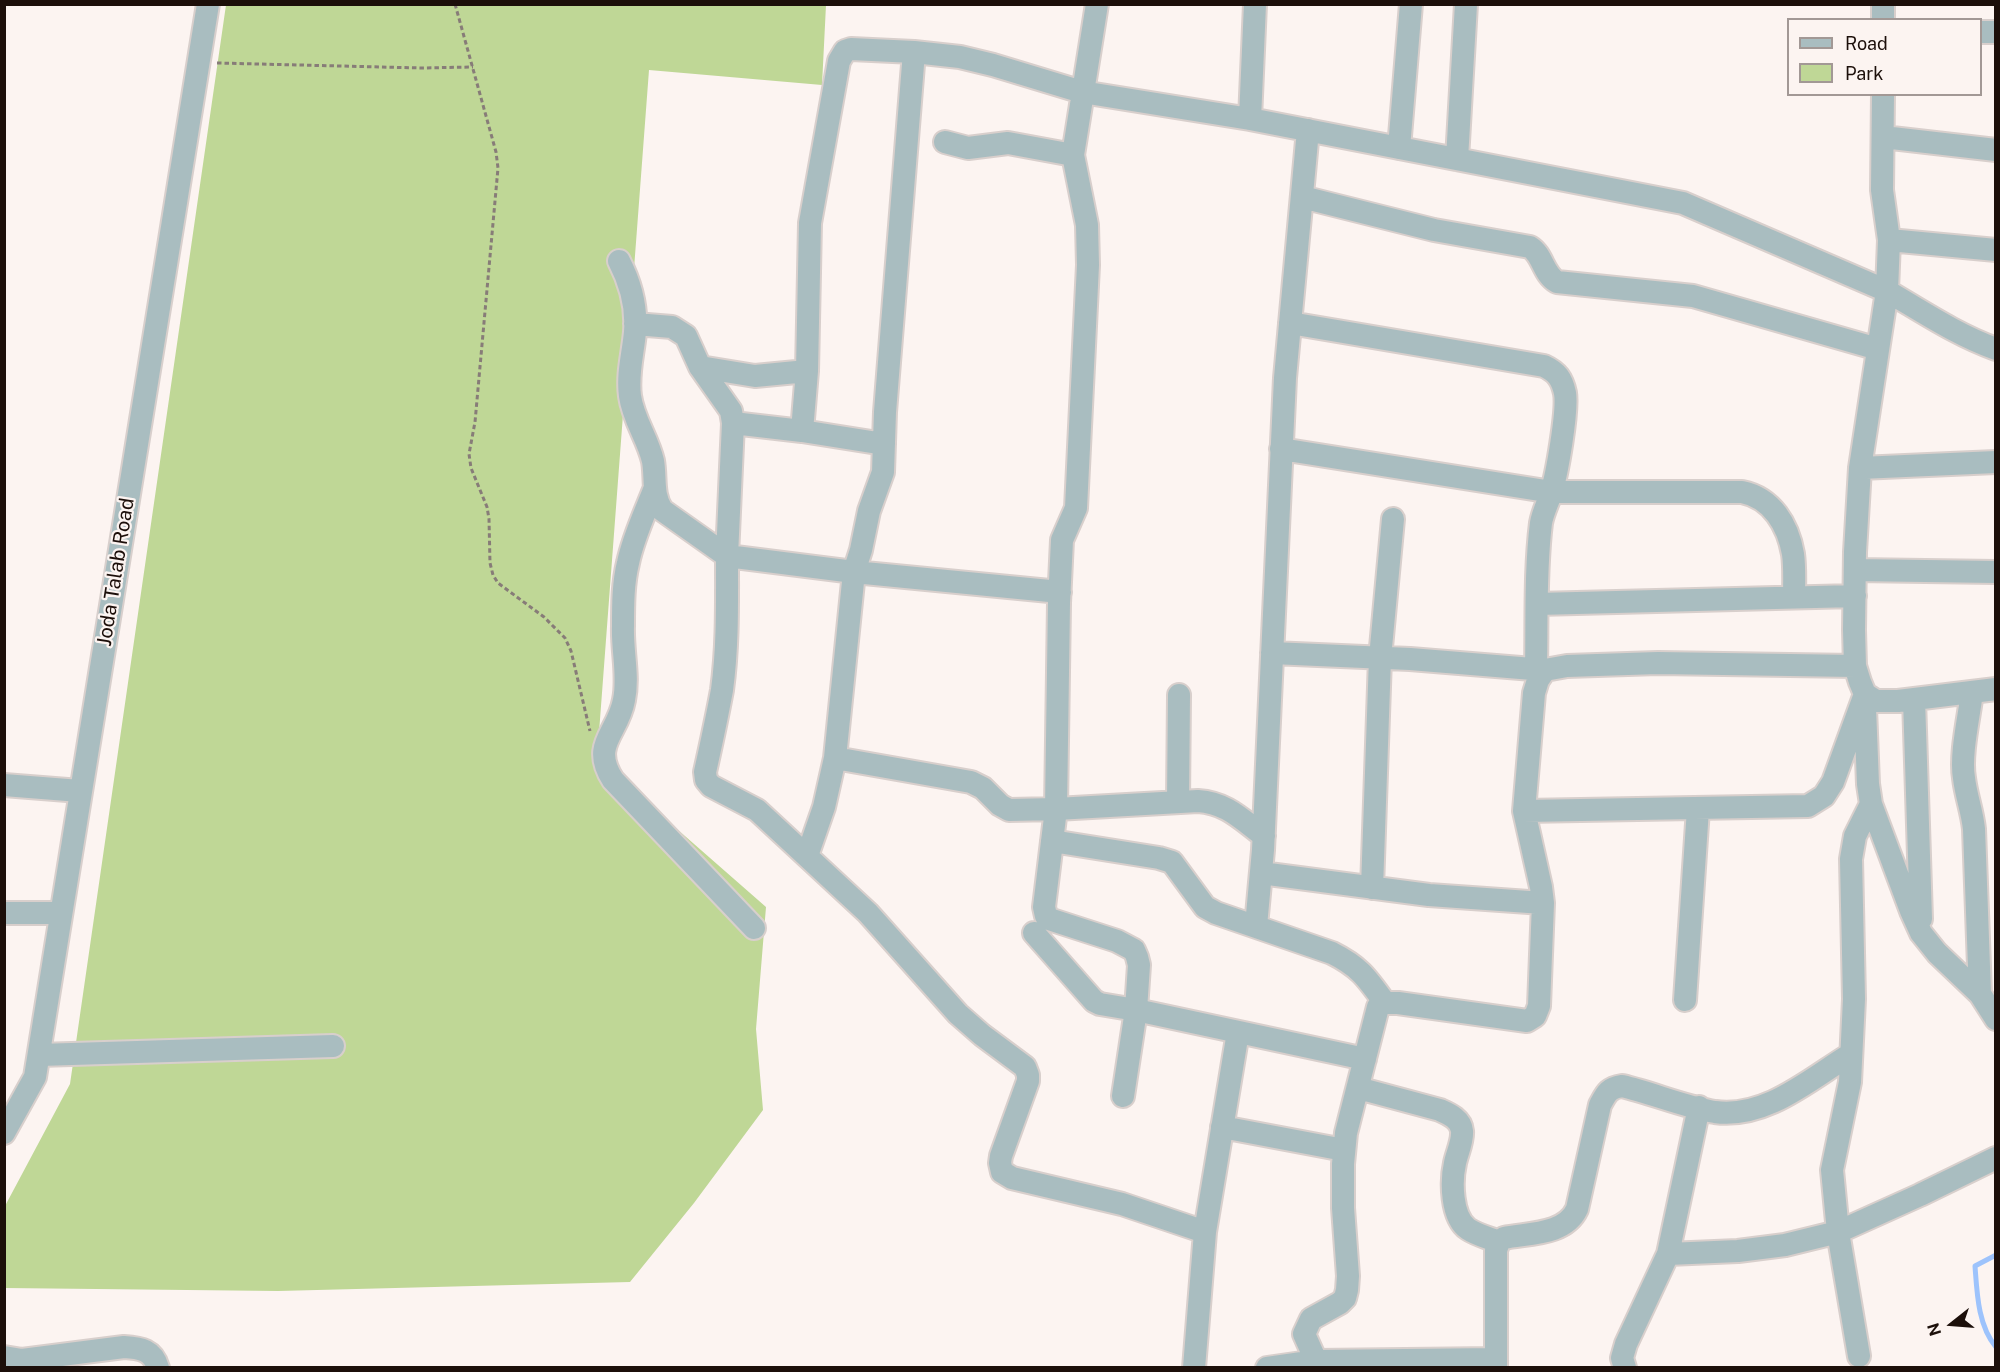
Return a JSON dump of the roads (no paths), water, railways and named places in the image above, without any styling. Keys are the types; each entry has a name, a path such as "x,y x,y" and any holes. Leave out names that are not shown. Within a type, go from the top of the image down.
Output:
{"street":[{"name":"Joda Talab Road","path":"4,1133 15,1096 35,1077 39,1055 207,4"},
{"path":"1097,4 1073,155 1087,225 1088,265 1076,508 1062,540 1056,809 1044,907 1046,916 1054,921 1117,941 1134,950 1139,965 1136,1010 1123,1096"},
{"path":"1250,119 1255,4"},
{"path":"1399,148 1411,4"},
{"path":"1457,159 1466,4"},
{"path":"802,431 807,371 810,223 839,61 845,51 851,49 960,57 993,64 1082,92 1250,119 1683,202 1887,291 1963,335 1995,349"},
{"path":"807,856 824,807 836,758 854,572 869,511 883,472 914,52"},
{"path":"1883,96 1882,189 1889,240 1887,291 1860,468 1855,570 1856,666 1865,694 1868,784 1878,828 1921,933 1937,953 1980,994 1995,1019"},
{"path":"1256,926 1264,836 1281,449 1308,130"},
{"path":"1883,137 1995,150"},
{"path":"945,142 968,148 1008,143 1073,155"},
{"path":"1302,198 1434,230 1530,247 1536,252 1550,276 1557,282 1693,296 1878,349"},
{"path":"1889,240 1995,250"},
{"path":"619,261 634,299 635,324 628,384 632,406 652,461 654,490 662,510 727,556 854,572 1060,592"},
{"path":"1290,323 1544,366 1553,370 1561,379 1565,395 1565,410 1552,492 1542,520 1537,604 1541,670 1534,693 1524,812 1542,887 1539,1006 1535,1016 1527,1021 1398,1003 1385,1003 1378,1007 1346,1133 1344,1150 1343,1208 1347,1290 1345,1298 1340,1303 1311,1319 1306,1327 1304,1334 1316,1361"},
{"path":"635,324 662,325 681,331 686,336 700,367 731,411 725,663 722,691 705,772 706,780 711,786 757,810 868,913 919,972 965,1020 1028,1071 1028,1081 1001,1156 1002,1172 1012,1178 1122,1204 1205,1232"},
{"path":"700,367 755,376 807,371"},
{"path":"732,423 884,444"},
{"path":"1281,449 1552,492 1653,491 1755,494 1773,509 1789,542 1793,555 1794,597"},
{"path":"1860,468 1995,462"},
{"path":"654,490 628,562 623,610 626,680 624,699 620,716 604,747 603,760 613,780 754,928"},
{"path":"1372,888 1380,658 1393,519"},
{"path":"1855,570 1995,572"},
{"path":"1537,604 1855,596"},
{"path":"1272,653 1380,658 1541,670 1567,666 1658,663 1856,666"},
{"path":"1865,694 1876,701 1914,699 1995,689"},
{"path":"1972,692 1963,764 1974,830 1980,994"},
{"path":"1524,812 1808,806 1824,796 1833,782 1865,694"},
{"path":"1178,802 1179,695"},
{"path":"1914,699 1921,933"},
{"path":"836,758 971,782 983,788 1000,805 1009,810 1214,802 1227,808 1264,836"},
{"path":"4,785 80,791"},
{"path":"1859,1356 1838,1232 1832,1170 1850,1082 1854,999 1851,859 1855,837 1871,804"},
{"path":"1685,1000 1698,809"},
{"path":"1052,841 1172,862 1205,907 1216,913 1332,953 1350,962 1363,972 1385,1003"},
{"path":"1261,873 1430,895 1543,903"},
{"path":"4,913 60,913"},
{"path":"1034,933 1094,1001 1100,1004 1365,1059"},
{"path":"1194,1368 1205,1232 1238,1032"},
{"path":"39,1055 333,1046"},
{"path":"1267,1368 1316,1361 1495,1363 1496,1250 1499,1242 1504,1238 1564,1226 1572,1219 1577,1209 1600,1105 1607,1091 1613,1087 1622,1086 1714,1112 1737,1112 1759,1108 1777,1100 1851,1054"},
{"path":"1358,1088 1452,1115 1460,1124 1463,1132 1454,1166 1453,1183 1456,1209 1460,1220 1467,1228 1499,1242"},
{"path":"1625,1368 1622,1358 1626,1344 1668,1254 1699,1107"},
{"path":"1222,1127 1344,1150"},
{"path":"1668,1254 1738,1251 1785,1245 1838,1232 1920,1196 1995,1158"},
{"path":"4,1357 22,1360 124,1347 146,1350 152,1354 158,1368"}],"waterway":[{"path":"1996,1255 1975,1266 1982,1319 1996,1347"}]}
